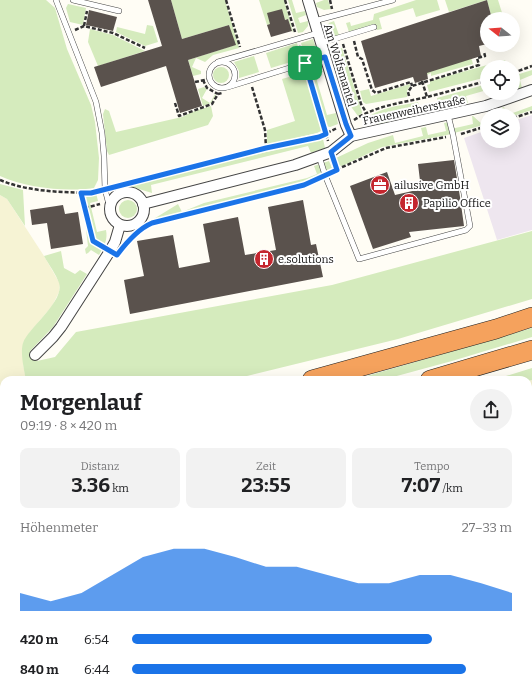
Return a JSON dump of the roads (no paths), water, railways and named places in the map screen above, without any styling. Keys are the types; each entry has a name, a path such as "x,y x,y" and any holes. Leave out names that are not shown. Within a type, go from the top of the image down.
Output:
{"highway":[{"path":"327,376 496,330 532,317"},
{"path":"444,376 532,350"}],"street":[{"name":"Am Wolfsmantel","path":"308,0 351,136"},
{"name":"Frauenweiherstraße","path":"143,204 295,165 331,152 351,136 486,106 532,90"},
{"path":"125,192 136,195 140,198 143,204 144,210 142,217 138,222 132,225 120,225 110,214 110,202 114,197 125,192"},
{"path":"35,355 61,327 110,251 115,242 120,225"}],"lane":[{"path":"56,0 96,102 102,140 104,189 110,202"},
{"path":"73,0 119,11"},
{"path":"314,21 393,0"},
{"path":"325,57 228,87 217,88 209,79 210,69 213,64 218,62 297,39 341,37 374,27"},
{"path":"218,62 228,63 233,69 234,79 232,84 228,87"},
{"path":"319,156 325,175 359,259 466,230 470,226 448,115"}],"place":[{"name":"ailusive GmbH","path":"380,185"},
{"name":"Papilio Office","path":"409,203"},
{"name":"e.solutions","path":"264,259"}]}
